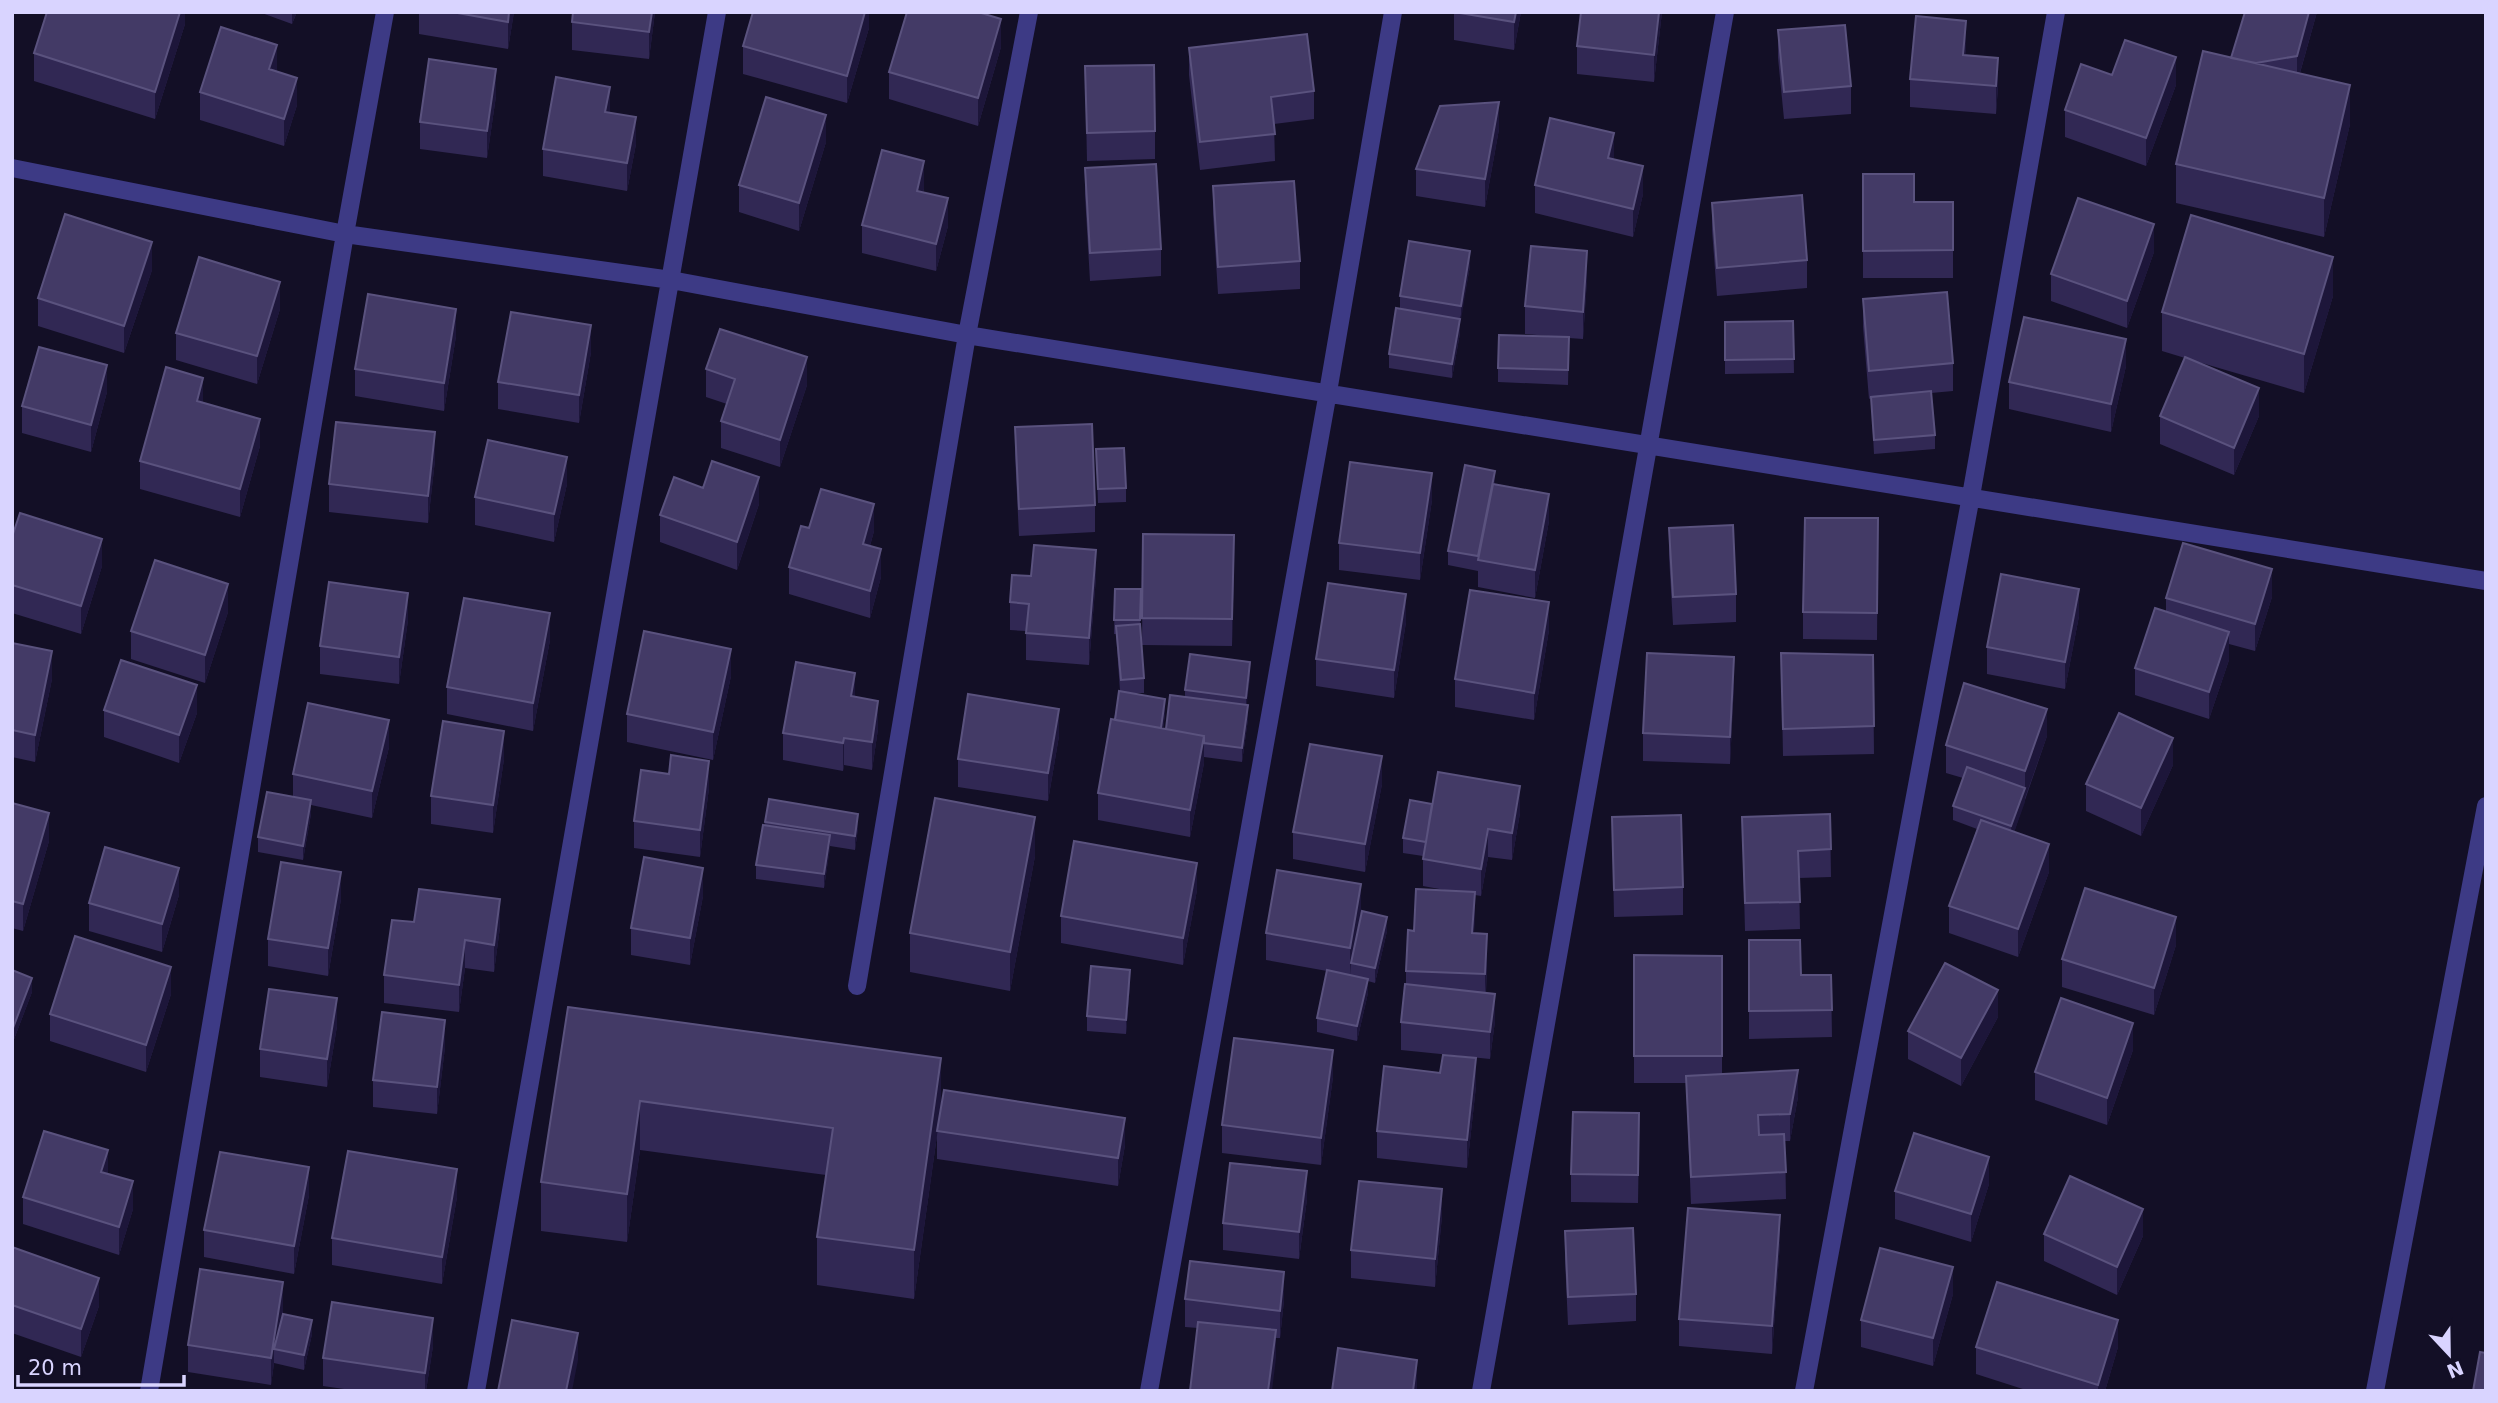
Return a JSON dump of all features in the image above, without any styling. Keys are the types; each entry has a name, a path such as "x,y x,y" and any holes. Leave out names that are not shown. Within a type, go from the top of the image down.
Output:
{"street":[{"path":"149,1391 385,12"},
{"path":"476,1391 717,12"},
{"path":"857,986 967,335 1029,12"},
{"path":"1149,1391 1328,393 1393,12"},
{"path":"1481,1391 1724,12"},
{"path":"1804,1391 1971,496 2056,12"},
{"path":"12,168 345,234 671,280 967,335 2486,581"},
{"path":"2375,1391 2486,806"}],"building":[{"path":"47,12 180,12 155,92 34,53"},
{"path":"452,12 509,12 508,22"},
{"path":"573,12 652,12 649,32 572,22"},
{"path":"753,12 865,12 847,76 743,46"},
{"path":"907,12 978,12 1001,19 978,98 889,72"},
{"path":"1454,12 1516,12 1514,22"},
{"path":"1581,12 1659,12 1654,55 1577,46"},
{"path":"2245,12 2309,12 2297,56 2256,63 2231,58"},
{"path":"1916,16 1966,21 1963,55 1998,58 1996,86 1910,79"},
{"path":"1845,25 1851,86 1784,92 1778,30"},
{"path":"221,27 277,45 269,69 297,78 284,119 200,92"},
{"path":"1307,34 1314,91 1271,97 1275,134 1200,142 1189,48"},
{"path":"2125,40 2176,57 2146,138 2065,110 2081,64 2112,75"},
{"path":"2203,51 2350,85 2324,198 2176,164"},
{"path":"429,59 496,69 487,131 420,122"},
{"path":"1154,65 1155,131 1087,133 1085,66"},
{"path":"556,77 610,87 605,112 636,117 627,163 543,149"},
{"path":"766,97 826,115 799,203 739,185"},
{"path":"1499,102 1485,179 1416,169 1440,106"},
{"path":"1550,118 1614,133 1608,158 1643,166 1633,209 1535,185"},
{"path":"882,150 924,161 917,191 948,198 936,244 862,225"},
{"path":"1156,164 1161,249 1090,253 1085,168"},
{"path":"1863,174 1914,174 1914,202 1953,202 1953,250 1863,251"},
{"path":"1294,181 1300,261 1218,267 1213,186"},
{"path":"1802,195 1807,260 1717,268 1712,203"},
{"path":"2078,198 2154,224 2127,301 2051,274"},
{"path":"65,214 152,242 124,326 38,298"},
{"path":"2191,215 2333,257 2304,354 2162,312"},
{"path":"1409,241 1470,251 1461,306 1400,296"},
{"path":"1531,246 1587,251 1583,312 1525,306"},
{"path":"199,257 280,282 257,356 176,333"},
{"path":"1947,292 1953,363 1869,371 1863,299"},
{"path":"368,294 456,309 444,383 355,369"},
{"path":"1396,308 1460,319 1452,364 1389,354"},
{"path":"511,312 591,325 579,395 498,382"},
{"path":"2024,317 2126,339 2111,404 2009,382"},
{"path":"1793,321 1794,359 1725,360 1725,322"},
{"path":"720,329 807,357 780,440 721,421 735,379 706,369"},
{"path":"1499,335 1569,337 1568,370 1498,368"},
{"path":"39,347 107,365 91,425 22,406"},
{"path":"2185,357 2259,388 2234,448 2160,416"},
{"path":"166,367 203,378 197,401 260,419 240,489 140,461"},
{"path":"1931,391 1935,435 1874,440 1871,397"},
{"path":"336,422 435,432 428,496 329,484"},
{"path":"1092,424 1095,505 1019,509 1015,427"},
{"path":"488,440 567,457 554,514 475,497"},
{"path":"1124,448 1126,488 1098,489 1096,449"},
{"path":"712,461 759,477 737,542 660,515 674,477 703,488"},
{"path":"1350,462 1432,473 1420,553 1339,543"},
{"path":"1465,465 1495,471 1478,556 1448,551"},
{"path":"1493,484 1549,494 1535,570 1478,560"},
{"path":"821,489 874,504 863,544 881,549 870,591 789,567 801,526 809,528"},
{"path":"20,513 102,539 81,606 12,585 12,537"},
{"path":"1805,518 1878,518 1877,613 1803,612"},
{"path":"1733,525 1736,594 1673,597 1669,528"},
{"path":"1143,534 1234,535 1232,619 1142,618"},
{"path":"2183,543 2272,569 2255,624 2166,598"},
{"path":"1034,545 1096,550 1089,638 1026,633 1029,604 1010,602 1012,575 1031,576"},
{"path":"155,560 228,584 205,655 131,631"},
{"path":"2001,574 2079,589 2065,662 1987,647"},
{"path":"329,582 408,593 399,657 320,646"},
{"path":"1328,583 1406,594 1394,670 1316,659"},
{"path":"1115,589 1141,589 1140,620 1114,620"},
{"path":"1470,590 1549,602 1534,693 1455,679"},
{"path":"464,598 550,613 533,703 447,687"},
{"path":"2155,608 2229,632 2209,692 2135,668"},
{"path":"1140,624 1144,678 1121,680 1116,626"},
{"path":"644,631 731,649 713,732 627,714"},
{"path":"12,643 52,651 35,735 12,730"},
{"path":"1647,653 1734,657 1730,737 1643,733"},
{"path":"1781,653 1873,655 1874,726 1783,729"},
{"path":"1190,654 1250,662 1246,698 1185,690"},
{"path":"121,660 197,685 179,735 104,710"},
{"path":"796,662 855,673 851,696 878,701 872,742 844,738 843,743 783,733"},
{"path":"1964,683 2047,709 2025,771 1946,745"},
{"path":"1119,691 1165,699 1161,728 1115,720"},
{"path":"968,694 1059,709 1048,773 958,759"},
{"path":"1170,695 1248,705 1242,748 1204,743 1204,736 1166,729"},
{"path":"308,703 389,720 372,791 293,774"},
{"path":"2119,713 2173,738 2141,808 2086,784"},
{"path":"1111,719 1204,736 1190,810 1098,793"},
{"path":"443,721 504,731 493,805 431,796"},
{"path":"1310,744 1382,756 1365,844 1293,832"},
{"path":"671,755 709,761 700,830 634,821 641,770 669,774"},
{"path":"1967,767 2025,788 2011,826 1953,806"},
{"path":"1438,772 1520,786 1512,833 1488,829 1481,869 1423,859"},
{"path":"267,792 311,800 303,846 258,837"},
{"path":"935,798 1035,817 1010,952 910,933"},
{"path":"769,799 858,814 855,836 765,822"},
{"path":"1410,800 1432,804 1426,842 1403,838"},
{"path":"12,803 49,813 23,904 12,901"},
{"path":"1830,814 1831,849 1798,851 1800,902 1745,903 1742,817"},
{"path":"1681,815 1683,887 1614,890 1612,817"},
{"path":"1981,820 2049,844 2018,929 1949,906"},
{"path":"763,825 830,835 824,874 756,865"},
{"path":"1074,841 1197,863 1183,938 1061,916"},
{"path":"105,847 179,868 162,924 89,903"},
{"path":"644,857 703,868 690,938 631,928"},
{"path":"281,862 341,872 328,948 268,939"},
{"path":"1277,870 1361,884 1350,948 1266,933"},
{"path":"2085,888 2176,917 2154,988 2062,959"},
{"path":"419,889 500,899 494,945 465,940 459,985 384,975 392,920 414,922"},
{"path":"1416,889 1475,892 1472,933 1487,934 1485,974 1406,971 1408,930 1414,931"},
{"path":"1362,911 1387,917 1375,968 1351,963"},
{"path":"75,936 171,967 146,1045 50,1014"},
{"path":"1749,940 1800,940 1801,975 1831,975 1832,1010 1749,1011"},
{"path":"1634,955 1722,956 1722,1056 1634,1056"},
{"path":"1945,963 1998,990 1961,1058 1908,1031"},
{"path":"1091,966 1130,970 1126,1020 1087,1016"},
{"path":"12,970 32,978 13,1028 12,1028"},
{"path":"1327,970 1368,979 1357,1026 1317,1018"},
{"path":"1405,984 1495,994 1490,1032 1401,1022"},
{"path":"269,989 337,998 327,1059 260,1049"},
{"path":"2061,998 2133,1023 2107,1098 2035,1072"},
{"path":"568,1007 941,1058 914,1250 817,1237 833,1128 640,1101 627,1194 541,1182"},
{"path":"382,1012 445,1020 437,1087 373,1080"},
{"path":"1234,1038 1333,1050 1321,1138 1222,1125"},
{"path":"1443,1055 1476,1058 1467,1140 1377,1131 1384,1066 1440,1073"},
{"path":"1798,1070 1790,1114 1758,1115 1759,1135 1784,1134 1786,1172 1691,1177 1686,1076"},
{"path":"944,1090 1125,1118 1118,1158 937,1131"},
{"path":"1573,1112 1639,1113 1638,1175 1571,1174"},
{"path":"44,1131 108,1150 101,1172 133,1181 119,1227 23,1197"},
{"path":"1914,1133 1989,1157 1971,1214 1895,1191"},
{"path":"348,1151 457,1169 442,1257 332,1238"},
{"path":"220,1152 309,1167 294,1246 204,1230"},
{"path":"1230,1163 1307,1171 1299,1232 1223,1223"},
{"path":"2070,1176 2143,1209 2117,1267 2044,1234"},
{"path":"1359,1181 1442,1189 1435,1259 1351,1250"},
{"path":"1688,1208 1780,1215 1772,1326 1679,1319"},
{"path":"1633,1228 1636,1294 1568,1297 1565,1231"},
{"path":"12,1247 99,1278 81,1329 12,1305"},
{"path":"1880,1248 1953,1267 1933,1338 1861,1320"},
{"path":"1190,1261 1284,1272 1280,1311 1185,1299"},
{"path":"200,1269 283,1282 271,1358 188,1345"},
{"path":"1997,1282 2118,1320 2098,1385 1976,1347"},
{"path":"332,1302 433,1318 425,1373 323,1358"},
{"path":"283,1314 312,1320 304,1355 274,1349"},
{"path":"512,1320 578,1333 566,1391 498,1391"},
{"path":"1198,1322 1276,1330 1268,1391 1190,1391"},
{"path":"1338,1348 1417,1360 1413,1391 1332,1391"},
{"path":"2480,1352 2486,1353 2486,1391 2473,1391"}]}
